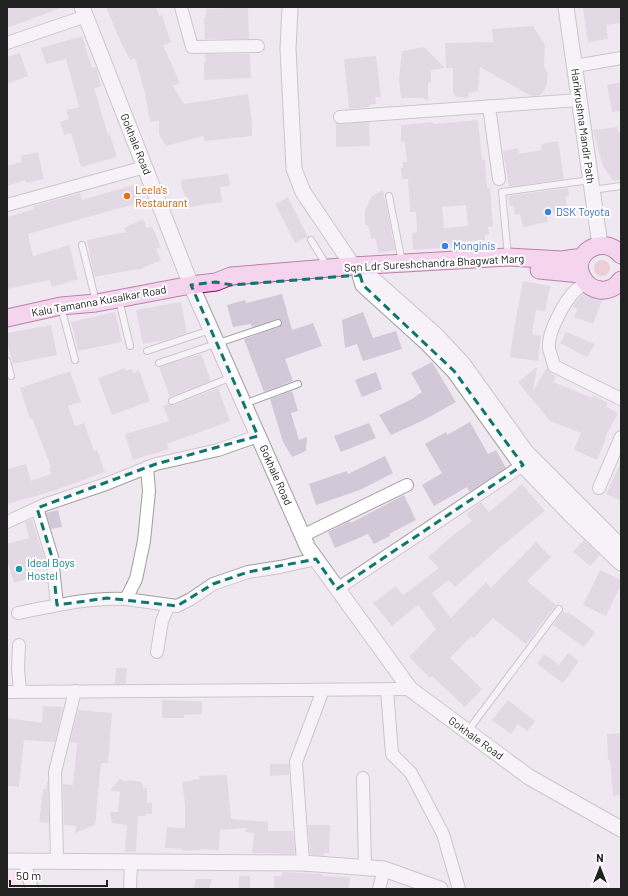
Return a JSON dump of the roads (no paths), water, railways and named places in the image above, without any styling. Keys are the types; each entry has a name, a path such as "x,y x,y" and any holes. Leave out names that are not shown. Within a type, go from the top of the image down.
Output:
{"main road":[{"path":"584,279 580,266 582,257 589,249 600,245 612,247 621,255"},
{"name":"Sqn Ldr Sureshchandra Bhagwat Marg","path":"216,282 232,285 402,263 508,258 562,260 582,257"},
{"name":"Sqn Ldr Sureshchandra Bhagwat Marg","path":"191,285 216,282 230,276 328,268 357,270 509,267 584,279 594,288 603,290 611,288 620,282"},
{"name":"Kalu Tamanna Kusalkar Road","path":"7,318 61,306 96,304 119,298 191,285"}],"street":[{"path":"181,7 192,47 258,46"},
{"path":"290,7 288,49 294,169 303,192 357,270 363,285 428,344 454,371 517,459 621,563"},
{"name":"Harikrushna Mandir Path","path":"566,7 580,100 588,186 600,245"},
{"path":"7,43 85,10"},
{"name":"Gokhale Road","path":"85,10 191,285 308,548 410,689 529,777 621,829"},
{"path":"575,66 621,58"},
{"path":"340,117 580,100"},
{"path":"488,106 499,179"},
{"path":"7,205 145,167"},
{"path":"357,270 374,280 441,341 463,364 526,452 621,547"},
{"path":"584,279 570,296 558,316 552,331 549,347 554,366 621,399"},
{"path":"7,522 38,508 147,467 218,450 258,436"},
{"path":"599,488 621,437"},
{"path":"337,589 523,465"},
{"path":"126,599 136,579 144,542 149,491 147,467"},
{"path":"302,536 407,485"},
{"path":"38,508 52,557 57,605"},
{"path":"18,613 57,605 107,598 177,606 191,599 213,584 248,572 316,559"},
{"path":"157,652 162,621 169,606"},
{"path":"20,645 18,668 20,692"},
{"path":"387,689 392,754 411,773 443,834 459,889"},
{"path":"7,692 410,689"},
{"path":"303,864 296,762 323,690"},
{"path":"57,861 54,772 75,691"},
{"path":"363,778 365,868"},
{"path":"7,861 303,864 384,869 440,889"},
{"path":"24,861 32,889"},
{"path":"130,889 131,862"},
{"path":"379,889 384,869"}],"lane":[{"path":"508,258 502,192 588,186 621,186"},
{"path":"388,196 402,263"},
{"path":"311,240 328,268"},
{"path":"82,245 96,304"},
{"path":"119,298 130,346"},
{"path":"61,306 75,360"},
{"path":"147,351 278,323"},
{"path":"159,362 214,336"},
{"path":"7,361 11,376"},
{"path":"172,401 232,377"},
{"path":"244,404 298,384"},
{"path":"467,732 559,609"}],"place":[{"name":"Leela's Restaurant","path":"127,196"},
{"name":"DSK Toyota","path":"548,212"},
{"name":"Monginis","path":"445,246"},
{"name":"Ideal Boys Hostel","path":"19,569"}]}
